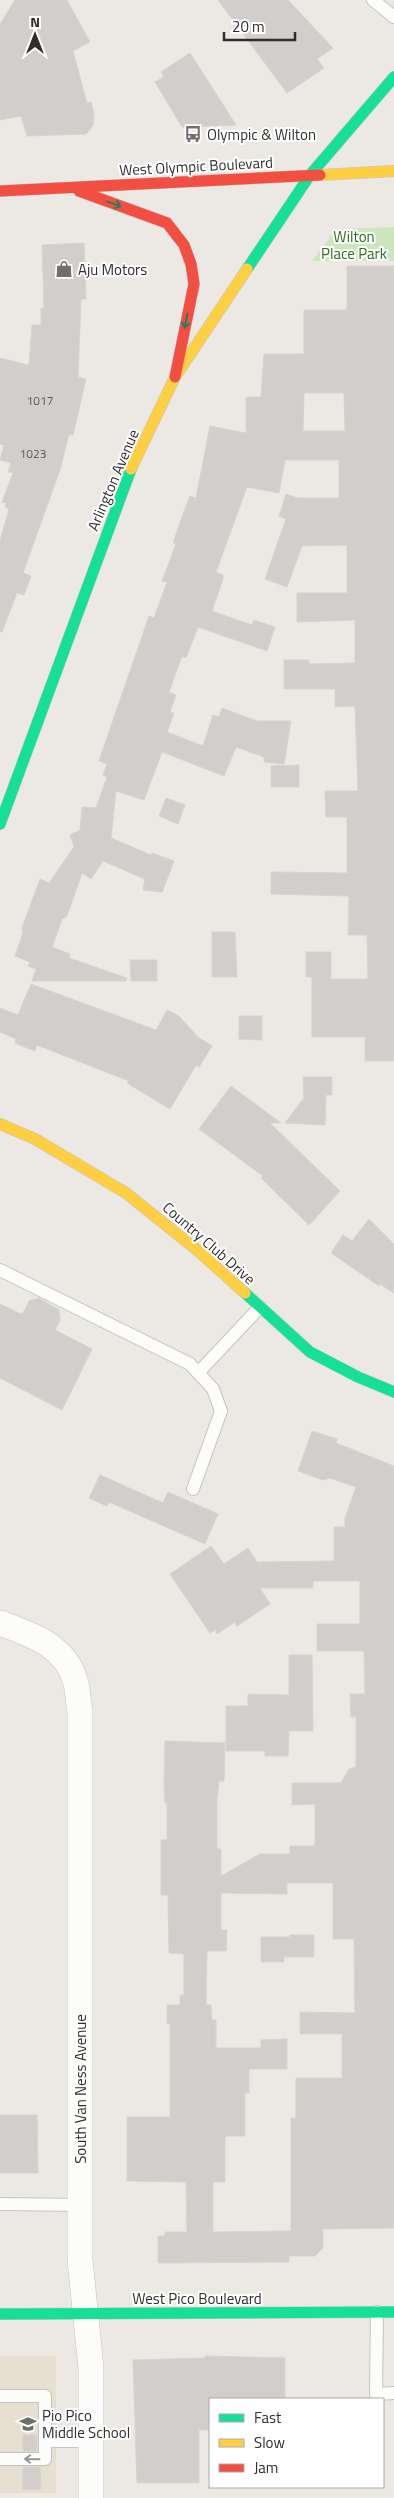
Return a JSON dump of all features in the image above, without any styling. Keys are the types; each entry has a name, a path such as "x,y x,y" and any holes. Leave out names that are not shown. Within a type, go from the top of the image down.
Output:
{"main road":[{"name":"Arlington Avenue","path":"0,824 130,472 175,377 310,175 394,78"},
{"name":"West Olympic Boulevard","path":"0,191 394,171"},
{"path":"68,187 167,223 184,245 191,264 194,284 175,377"},
{"name":"Country Club Drive","path":"0,1124 35,1139 126,1193 197,1250 310,1352 358,1377 394,1392"},
{"name":"West Pico Boulevard","path":"0,2314 394,2312"}],"street":[{"name":"South Van Ness Avenue","path":"0,1623 39,1637 62,1656 75,1679 80,1711 80,2260 90,2368 91,2498"}],"lane":[{"path":"374,0 394,17"},
{"path":"0,1270 190,1364 213,1389 221,1410 193,1488"},
{"path":"198,1373 260,1307"},
{"path":"0,2204 80,2205"},
{"path":"376,2312 376,2394 394,2393"},
{"path":"0,2396 45,2396 45,2459 0,2458"},
{"path":"45,2440 90,2440"}],"shaded area":[{"name":"Pio Pico Middle School","path":"0,2356 56,2356 56,2493 0,2493"}],"green space":[{"name":"Wilton Place Park","path":"394,227 394,261 312,261 333,234 341,229"}],"building":[{"path":"15,0 67,0 90,42 73,51 87,103 91,102 94,114 93,126 86,134 27,136 21,116 0,120 0,24"},
{"path":"218,0 288,0 333,48 317,59 324,68 287,93"},
{"path":"190,53 236,125 182,127 155,82 164,77 161,72"},
{"path":"84,243 86,299 81,299 78,377 86,379 73,435 69,434 60,470 23,573 31,576 24,595 17,593 2,632 0,632 0,541 9,509 5,507 6,503 2,502 13,473 8,472 11,463 0,460 4,445 0,444 0,358 29,365 32,325 41,325 41,308 44,308 42,245"},
{"path":"347,266 394,266 394,1061 365,1061 365,1037 312,1037 312,977 306,977 306,952 331,952 331,979 368,979 367,935 348,935 349,896 271,894 271,872 347,873 347,817 326,817 325,791 358,791 355,706 335,707 335,689 284,689 284,660 309,660 309,664 355,663 355,620 297,622 297,593 347,593 347,545 302,546 287,587 265,579 286,519 279,516 286,494 297,498 339,498 339,460 285,460 279,493 247,487 216,572 223,575 223,579 212,611 252,625 254,620 275,627 267,651 198,627 186,658 182,656 169,692 176,695 170,712 174,713 167,732 203,746 213,715 219,717 222,708 257,721 291,721 284,764 264,762 264,757 236,747 224,776 162,752 144,800 116,791 111,838 151,855 152,853 174,861 162,892 143,890 145,879 103,861 91,879 82,873 67,916 62,919 52,947 70,954 69,958 127,978 126,981 32,981 36,969 28,966 30,962 15,956 23,933 22,928 40,879 49,883 74,847 70,835 80,830 82,807 96,808 107,777 103,775 107,764 99,761 149,616 154,618 167,582 162,581 176,544 173,543 184,511 190,496 196,498 210,426 246,433 246,397 261,397 264,354 304,354 304,310 347,310","holes":["304,393 344,393 345,431 303,431"]},
{"path":"299,765 299,787 271,787 271,766"},
{"path":"166,798 185,805 178,824 159,816"},
{"path":"212,932 235,932 237,977 212,977"},
{"path":"130,960 157,960 157,981 131,981"},
{"path":"31,984 156,1030 167,1010 179,1016 198,1037 212,1046 199,1067 196,1065 170,1109 127,1083 129,1081 37,1045 35,1051 15,1043 16,1039 0,1032 0,1008 18,1015"},
{"path":"239,1016 262,1016 262,1040 239,1039"},
{"path":"303,1077 332,1077 332,1095 326,1095 325,1125 285,1123 304,1098"},
{"path":"231,1086 281,1123 270,1123 340,1191 309,1225 261,1178 263,1176 199,1129"},
{"path":"369,1219 394,1244 394,1293 380,1284 379,1286 331,1253 343,1235 352,1241"},
{"path":"39,1298 59,1310 60,1320 55,1330 92,1349 62,1410 0,1378 0,1304 21,1314 24,1312 29,1301"},
{"path":"312,1431 337,1439 336,1443 394,1466 394,2228 323,2229 323,2248 315,2256 289,2256 289,2262 158,2263 158,2236 165,2236 165,2232 187,2232 186,2182 127,2181 127,2117 170,2117 170,2024 167,2024 167,2005 180,2005 180,1995 184,1995 184,1954 169,1953 168,1895 161,1895 161,1840 167,1840 167,1803 165,1803 164,1784 165,1741 225,1743 224,1781 219,1781 217,1799 217,1849 221,1849 221,1876 260,1854 290,1854 290,1846 315,1846 315,1804 292,1805 292,1783 341,1783 349,1769 356,1767 356,1717 351,1717 350,1694 365,1694 364,1651 317,1651 317,1624 360,1624 360,1581 313,1581 313,1588 260,1588 270,1604 237,1626 235,1622 217,1634 215,1630 210,1633 170,1574 211,1546 224,1564 248,1548 257,1562 334,1561 334,1527 345,1527 345,1518 356,1487 330,1478 323,1480 298,1471","holes":["287,1883 333,1883 333,1939 354,1939 355,2013 300,2012 300,2034 342,2034 342,2078 296,2078 296,2118 291,2118 291,2231 213,2232 213,2182 225,2182 225,2136 245,2136 245,2093 249,2093 249,2069 287,2069 287,2039 261,2040 261,2048 216,2048 216,2020 212,2020 211,2005 206,2005 207,1951 226,1951 227,1930 221,1930 221,1893 287,1894"]},
{"path":"100,1475 163,1503 168,1492 218,1514 205,1544 109,1502 107,1506 89,1498"},
{"path":"289,1655 312,1655 313,1731 289,1731 288,1756 265,1756 265,1751 226,1751 226,1706 248,1706 248,1694 289,1695"},
{"path":"290,1935 314,1935 314,1957 284,1957 284,1962 261,1962 261,1937 290,1937"},
{"path":"0,2115 37,2115 38,2173 0,2173"},
{"path":"205,2356 285,2358 285,2398 209,2398 209,2430 199,2430 199,2483 137,2483 133,2360 205,2358"},
{"path":"23,2435 37,2435 37,2451 23,2451"},
{"path":"23,2467 40,2467 41,2489 23,2490"}],"traffic: fast":[{"path":"247,269 310,175 394,77"},
{"path":"0,824 131,469"},
{"path":"245,1293 310,1352 358,1377 394,1392"},
{"path":"0,2314 394,2312"}],"traffic: slow":[{"path":"320,175 394,171"},
{"path":"131,469 175,377 247,269"},
{"path":"0,1124 35,1139 126,1193 197,1250 245,1293"}],"traffic: jam":[{"path":"0,191 320,175"},
{"path":"79,191 167,223 184,245 191,264 194,284 175,377"}],"place":[{"name":"Olympic & Wilton","path":"193,134"},
{"name":"Aju Motors","path":"64,269"},
{"name":"Pio Pico Middle School","path":"28,2424"}]}
